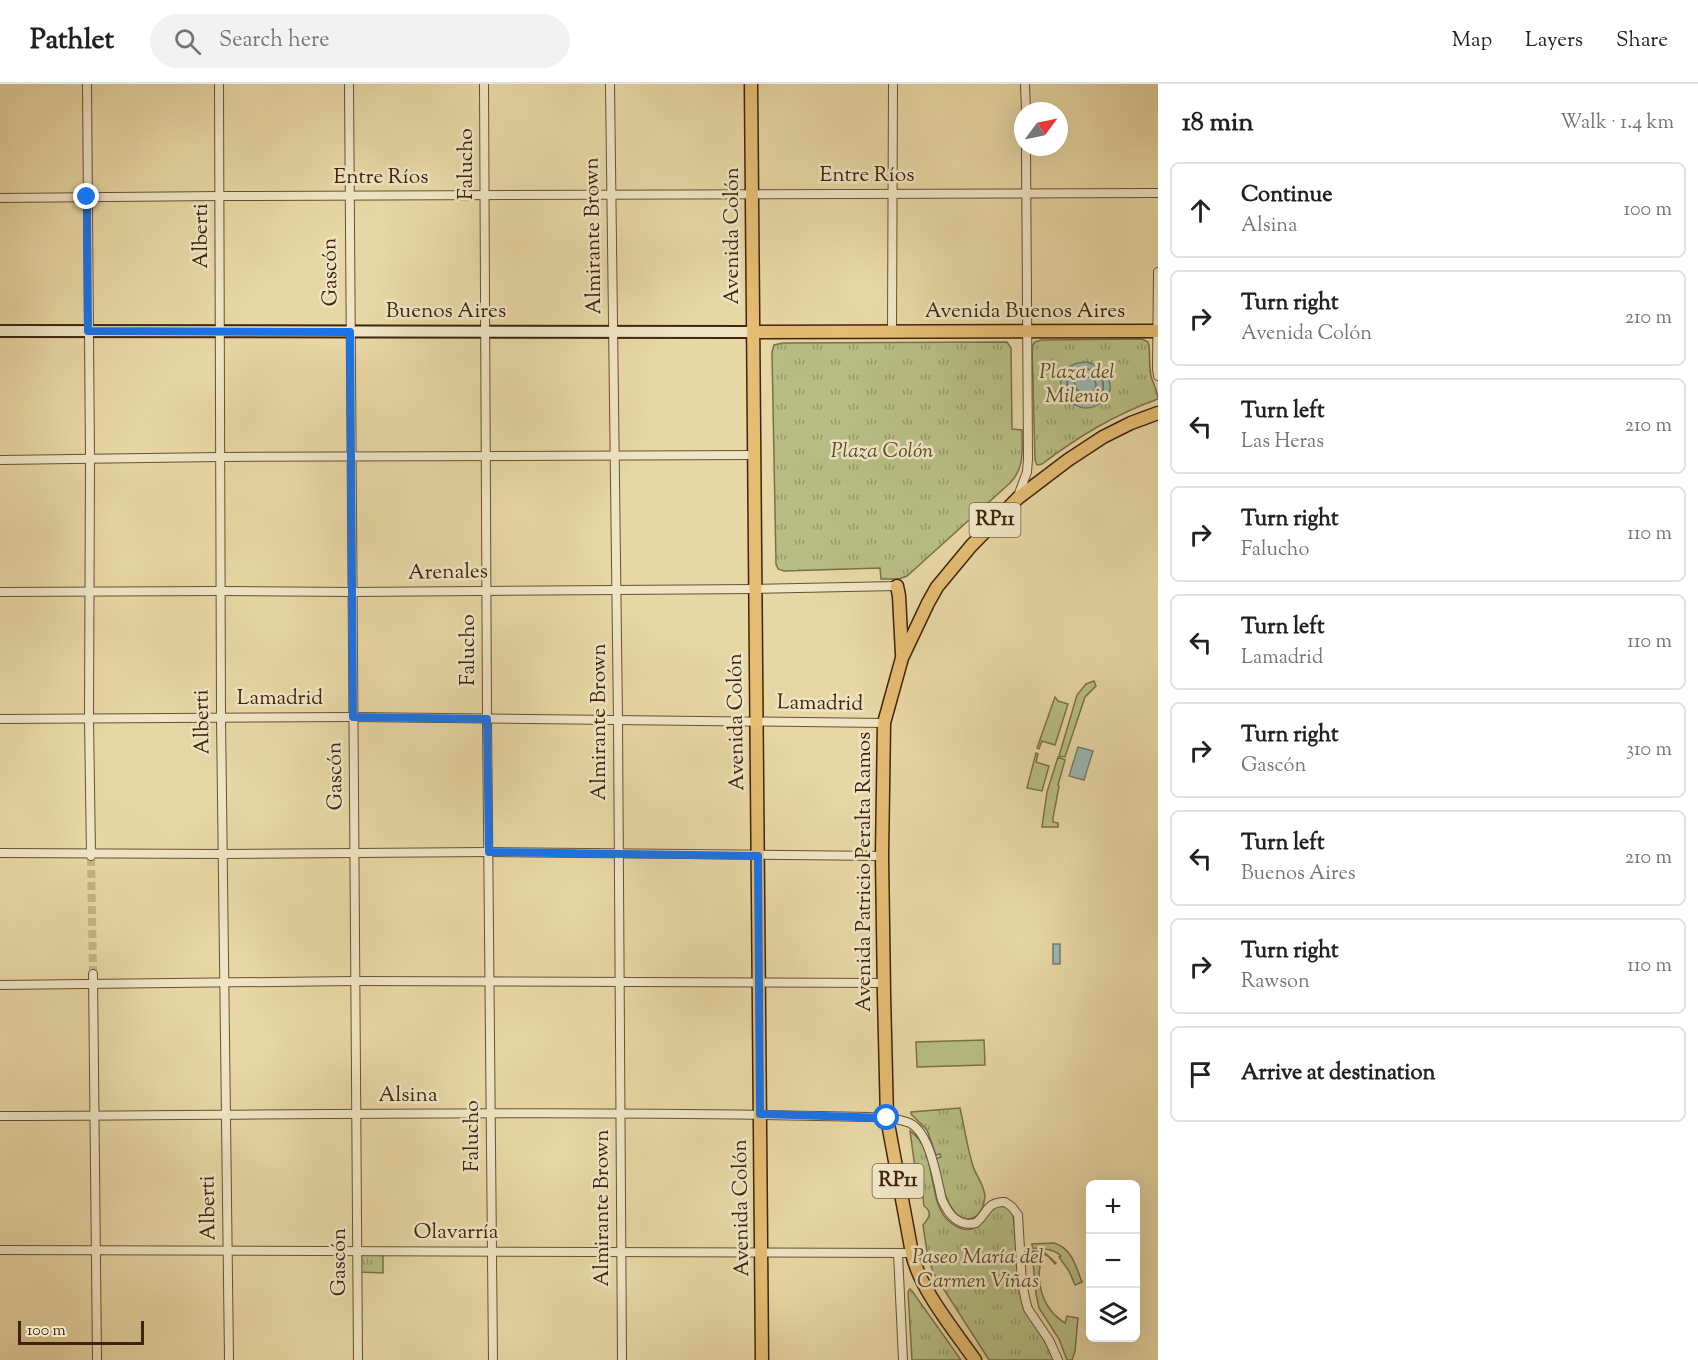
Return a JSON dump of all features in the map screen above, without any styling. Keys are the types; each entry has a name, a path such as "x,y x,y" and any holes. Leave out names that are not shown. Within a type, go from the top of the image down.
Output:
{"main road":[{"name":"Avenida Colón","path":"751,84 762,1360"},
{"name":"Avenida Buenos Aires","path":"892,333 1158,331"},
{"name":"Buenos Aires","path":"753,332 892,333"},
{"name":"Avenida Patricio Peralta Ramos","path":"975,1360 921,1279 912,1253 887,1118 882,856 884,723 902,658 928,603 971,546 1018,498 1068,460 1103,437 1158,412"},
{"name":"RP11","path":"897,585 902,658"}],"street":[{"path":"87,84 90,459 88,718 91,855"},
{"name":"Alberti","path":"219,84 220,591 229,1360"},
{"name":"Gascón","path":"349,84 358,1360"},
{"name":"Falucho","path":"484,84 493,1360"},
{"name":"Almirante Brown","path":"610,84 618,720 622,1360"},
{"path":"892,333 893,84"},
{"path":"1025,84 1026,102"},
{"path":"1018,498 1027,472 1028,459 1026,156"},
{"name":"Entre Ríos","path":"0,198 1158,193"},
{"path":"1158,272 1156,369 1158,376"},
{"name":"Buenos Aires","path":"0,331 753,332"},
{"path":"0,460 754,455"},
{"name":"Arenales","path":"0,592 756,589 897,585"},
{"name":"Lamadrid","path":"0,719 353,717 884,723"},
{"path":"0,853 91,855 489,852 882,856"},
{"path":"93,974 97,1360"},
{"path":"0,985 355,981 884,983"},
{"name":"Alsina","path":"0,1116 760,1114 887,1118 907,1122 921,1133 928,1149 942,1200 955,1219 969,1224 976,1223 990,1205 1001,1201 1008,1203 1016,1211 1026,1302 1058,1360"},
{"name":"Olavarría","path":"0,1250 912,1253"},
{"path":"898,1253 903,1360"}],"green space":[{"name":"Plaza del Milenio","path":"1142,339 1148,342 1151,376 1158,399 1097,427 1042,464 1037,465 1032,346 1035,342 1041,340"},
{"name":"Plaza Colón","path":"1007,342 1011,348 1012,429 1022,430 1020,465 1010,483 907,576 899,579 881,579 880,568 784,571 778,569 776,564 772,352 774,345 783,343"},
{"path":"1094,681 1096,686 1085,697 1065,757 1059,756 1077,695 1086,684"},
{"path":"1055,697 1058,701 1068,704 1055,745 1042,741 1039,749 1037,748"},
{"path":"1036,753 1038,754 1036,762 1049,766 1042,791 1027,788"},
{"path":"1058,757 1065,760 1053,818 1053,822 1058,823 1058,827 1042,827 1047,792"},
{"path":"984,1040 985,1065 917,1067 916,1042"},
{"path":"960,1108 972,1163 985,1197 979,1213 975,1217 966,1219 958,1216 947,1199 935,1159 941,1157 940,1154 936,1155 927,1130 911,1114 911,1112"},
{"name":"Paseo María del Carmen Viñas","path":"910,1131 919,1139 925,1150 938,1203 943,1214 951,1223 963,1229 972,1229 997,1206 1004,1206 1013,1213 1020,1289 1055,1360 989,1360 934,1274 928,1258 923,1225 929,1213 924,1206 923,1197 919,1197"},
{"path":"1032,1244 1060,1245 1069,1254 1082,1282 1075,1285 1059,1257 1061,1256 1047,1249 1032,1248"},
{"path":"361,1251 378,1251 378,1255 383,1256 383,1273 361,1272"},
{"path":"1032,1251 1044,1252 1056,1263 1043,1254 1039,1273 1040,1283 1050,1309 1065,1323 1067,1316 1078,1318 1072,1360 1067,1360 1059,1339 1039,1308"},
{"path":"910,1289 961,1360 912,1360 908,1292"}],"water":[{"path":"1086,362 1104,372 1110,384 1110,390 1102,402 1090,408 1079,407 1070,401 1061,383 1063,373 1071,366"},
{"path":"1078,747 1093,751 1084,780 1069,776"},
{"path":"1053,944 1060,944 1060,964 1053,964"}],"tunnel":[{"path":"91,858 93,974"}],"route":[{"path":"87,197 88,331 350,332 353,717 487,719 489,852 758,856 760,1114 887,1118"}]}
